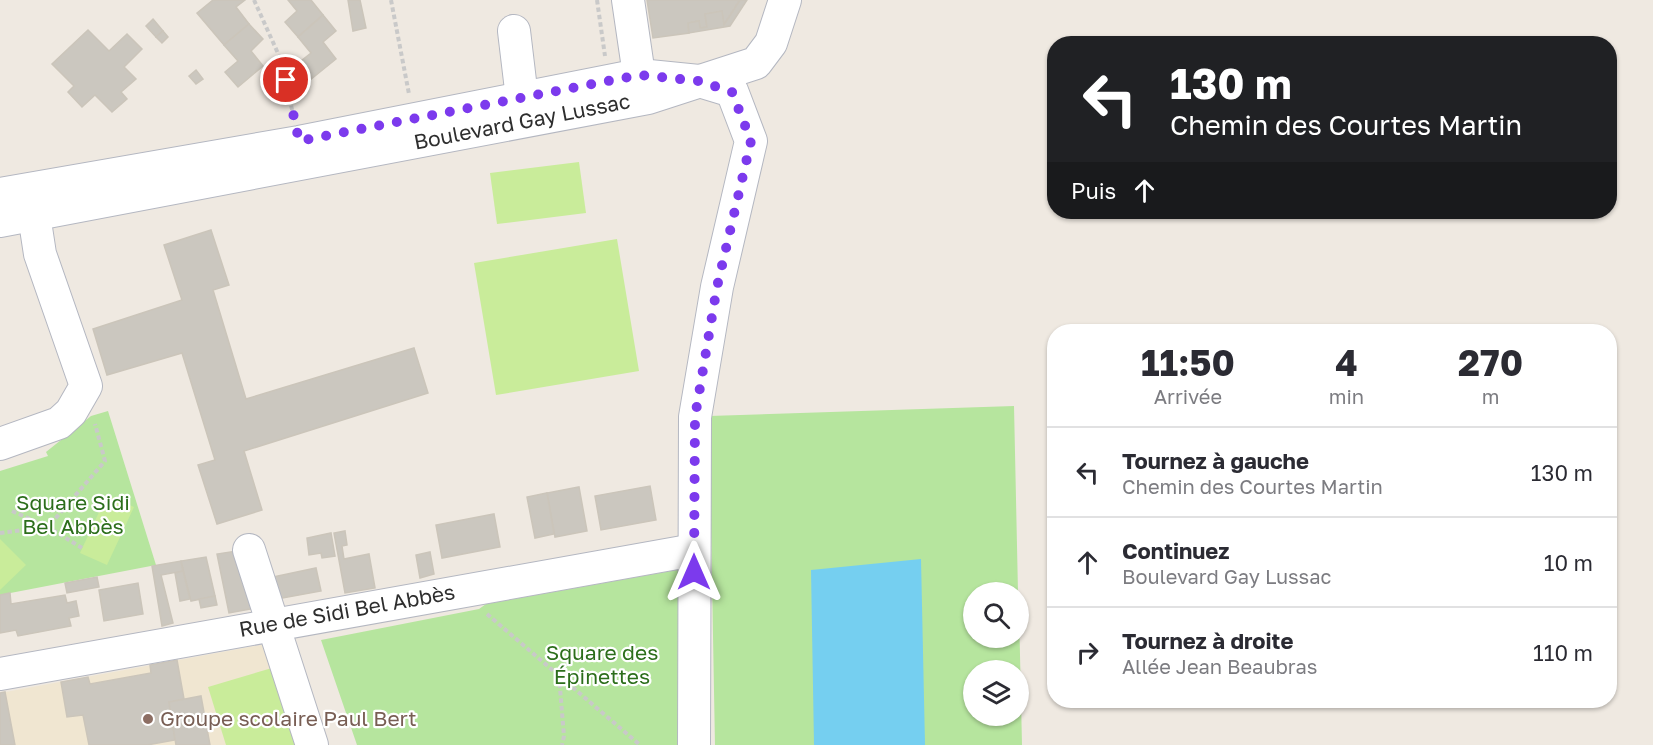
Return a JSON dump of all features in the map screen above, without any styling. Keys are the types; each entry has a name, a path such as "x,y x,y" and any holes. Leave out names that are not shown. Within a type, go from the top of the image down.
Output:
{"street":[{"path":"628,0 639,75"},
{"path":"699,81 756,63 771,43 785,0"},
{"path":"514,31 522,98"},
{"name":"Boulevard Gay Lussac","path":"0,194 299,141 639,75 699,81"},
{"name":"Boulevard Gay Lussac","path":"0,221 648,98 699,81"},
{"path":"694,745 695,417 717,287 751,141 732,92 699,81"},
{"path":"0,444 59,423 71,412 86,386 40,254 34,215"},
{"path":"249,550 312,745"},
{"name":"Rue de Sidi Bel Abbès","path":"0,674 694,550"}],"path":[{"path":"254,0 281,60 299,141"},
{"path":"391,0 414,119"},
{"path":"597,0 608,81"},
{"path":"0,533 48,527 105,461 86,386"},
{"path":"12,511 48,527 82,548"},
{"path":"484,587 487,614 640,745"},
{"path":"559,676 564,736 562,745"}],"shaded area":[{"name":"Groupe scolaire Paul Bert","path":"271,643 305,745 0,745 0,693"}],"green space":[{"path":"579,162 586,213 497,224 490,173"},
{"path":"617,239 639,371 496,395 474,263"},
{"path":"1014,406 1018,582 963,582 963,648 1020,648 1020,660 963,660 963,726 1022,726 1022,745 715,745 709,416"},
{"name":"Square Sidi Bel Abbès","path":"108,411 156,565 0,595 0,471 48,456 46,452 91,416"},
{"path":"107,495 134,507 107,565 80,553"},
{"path":"0,539 26,565 0,590"},
{"name":"Square des Épinettes","path":"682,569 683,745 357,745 321,640 479,609 486,604"},
{"path":"272,668 296,745 226,745 208,687"}],"water":[{"path":"921,559 925,745 814,745 811,570"}],"building":[{"path":"213,0 245,0 236,7 249,24 224,45 197,13"},
{"path":"288,0 311,0 323,15 298,37 285,22 297,11"},
{"path":"348,0 360,0 366,28 353,31"},
{"path":"647,0 740,0 724,25 722,11 705,14 707,27 700,28 699,21 688,23 689,33 653,38"},
{"path":"740,0 747,0 730,26 689,33 688,23 699,21 700,28 707,27 705,14 722,11 724,25"},
{"path":"323,15 336,31 323,42 336,59 310,80 297,64 311,53 298,37"},
{"path":"153,19 163,31 156,37 146,26"},
{"path":"249,24 263,39 251,51 263,66 238,87 225,72 238,61 224,45"},
{"path":"88,30 109,51 127,34 142,49 124,67 136,79 121,92 127,99 112,112 95,95 82,107 68,92 74,86 52,64"},
{"path":"163,31 168,37 162,43 156,37"},
{"path":"196,70 203,79 196,84 189,76"},
{"path":"211,230 229,285 213,290 246,399 414,348 428,393 244,451 262,510 217,524 198,465 215,460 182,353 107,375 93,329 182,300 164,245"},
{"path":"650,486 656,520 601,530 595,496"},
{"path":"579,487 587,531 555,537 547,493"},
{"path":"547,493 554,534 535,538 527,497"},
{"path":"494,514 500,547 442,558 436,525"},
{"path":"345,531 347,545 342,546 344,559 369,554 375,588 345,593 334,533"},
{"path":"331,533 335,556 322,558 321,553 309,555 307,538"},
{"path":"243,550 256,608 229,613 217,554"},
{"path":"430,552 434,574 420,578 416,555"},
{"path":"206,557 215,596 191,601 181,561"},
{"path":"181,561 183,571 161,575 173,623 162,626 152,566"},
{"path":"316,568 321,591 272,600 268,578"},
{"path":"183,571 190,599 180,601 175,573"},
{"path":"97,577 99,587 67,593 65,583"},
{"path":"138,583 143,614 104,621 99,590"},
{"path":"10,593 11,604 65,595 67,603 76,601 79,616 69,618 71,626 18,636 16,630 0,633 0,595"},
{"path":"215,596 217,605 201,608 199,599"},
{"path":"177,660 184,699 169,702 175,740 147,745 89,745 83,715 67,717 61,682 88,677 90,684 151,673 150,665"},
{"path":"5,692 15,745 0,745 0,693"},
{"path":"201,696 210,745 176,745 169,702"}],"place":[{"name":"Groupe scolaire Paul Bert","path":"148,719"}],"route":[{"path":"286,80 299,141 639,75 699,81 732,92 751,141 717,287 695,417 694,572"}]}
